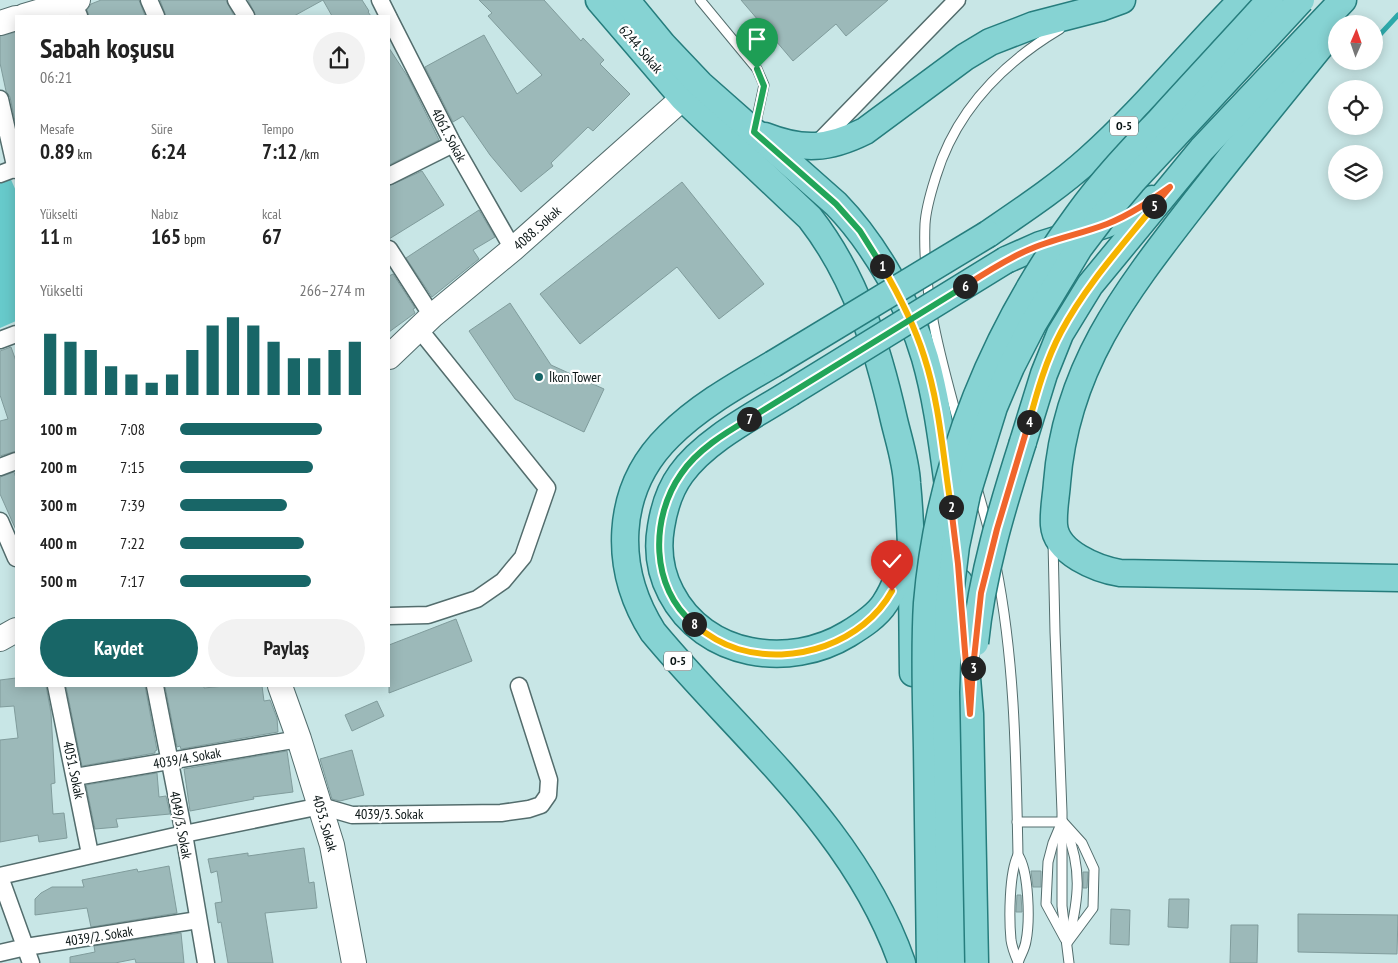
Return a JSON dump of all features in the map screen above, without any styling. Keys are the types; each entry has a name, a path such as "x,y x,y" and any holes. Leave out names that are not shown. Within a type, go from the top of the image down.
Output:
{"main road":[{"name":"6244. Sokak","path":"599,0 692,91"},
{"name":"6244. Sokak","path":"626,0 663,45 692,91"},
{"name":"O-5","path":"902,963 890,932 864,884 829,829 653,632 642,614 634,596 625,564 624,540 631,499 640,476 659,448 675,430 714,400 988,234 1042,197 1089,160 1120,130 1242,0"},
{"path":"930,963 926,667 927,603 933,555 946,488 966,422 989,366 1013,317 1043,263 1077,215 1118,165 1270,0"},
{"path":"951,963 946,692 949,602 956,546 967,494 994,407 1011,367 1033,324 1079,248 1104,214 1301,0"},
{"path":"970,714 975,643 984,580 997,529 1044,374 1060,334 1095,278 1202,149 1343,0"},
{"path":"1346,15 1358,0"},
{"path":"754,132 786,143 814,147 836,143 865,131 965,57 1000,38 1034,25 1111,4"},
{"path":"1328,37 1152,257 1116,310 1098,342 1081,376 1068,419 1058,475 1054,526 1062,543 1080,559 1090,565 1120,574 1398,578"},
{"path":"692,91 754,132 817,185 836,204 860,231 904,306 918,338 930,378 945,461 958,564 970,714 975,963"},
{"path":"692,91 801,209 822,235 839,263 864,314 883,377 903,458 907,481 911,534 918,963"},
{"path":"911,534 898,577 884,605 854,631 824,647 807,652 757,653 736,649 722,643 690,620 680,608 667,585 660,558 660,533 670,494 681,473 706,449 733,428 1006,260 1040,245 1107,224 1124,216 1170,187"}],"street":[{"path":"149,0 156,15"},
{"path":"236,0 245,15"},
{"name":"4061. Sokak","path":"380,0 387,15"},
{"path":"814,147 957,0"},
{"path":"29,15 77,6"},
{"path":"0,23 15,18"},
{"name":"4061. Sokak","path":"390,21 454,144 514,249"},
{"name":"4088. Sokak","path":"390,357 426,323 514,249 692,91"},
{"path":"0,99 7,115 15,163"},
{"path":"390,176 454,144"},
{"path":"0,174 15,169"},
{"path":"390,251 426,323 547,488 523,557 503,581 477,599 428,615 390,616"},
{"path":"0,340 15,334"},
{"path":"0,467 15,461"},
{"path":"0,521 15,556"},
{"path":"0,639 15,631"},
{"name":"4039/3. Sokak","path":"0,876 90,854 321,806 352,815 501,813 529,809 541,805 548,795 549,780 519,686"},
{"name":"4051. Sokak","path":"56,687 90,854"},
{"name":"4049/3. Sokak","path":"155,687 168,761 184,834 206,963"},
{"name":"4053. Sokak","path":"280,687 299,738 332,845 354,963"},
{"name":"4039/4. Sokak","path":"75,777 299,738"},
{"path":"0,876 31,963"},
{"name":"4039/2. Sokak","path":"0,953 26,947 198,920"}],"lane":[{"path":"700,0 757,69 764,86 754,132"},
{"path":"1018,962 1011,939 1012,868 1018,855 1012,673 1008,631 990,535 942,363 928,288 925,252 928,200 951,136 979,94 1012,63 1040,41 1111,4"},
{"path":"1054,526 1055,632 1063,822 1062,906 1069,963"},
{"path":"1017,822 1063,822 1082,843 1094,869 1093,908 1067,943"},
{"path":"1063,822 1053,843 1048,862 1046,904 1067,943"},
{"path":"1063,822 1078,869 1077,907 1067,943"},
{"path":"1018,855 1026,874 1027,904 1026,940 1018,962"}],"shaded area":[{"path":"9,175 15,189 15,321 0,328 0,179"}],"building":[{"path":"101,0 139,0 145,15 89,15 87,10 91,4"},
{"path":"160,0 226,0 234,15 166,15"},
{"path":"248,0 323,0 296,15 256,15"},
{"path":"323,0 362,0 370,15 331,15"},
{"path":"479,0 544,0 581,41 583,38 604,60 600,64 630,94 593,131 588,127 551,163 553,166 521,192 490,155 463,116 453,122 425,67 484,35 517,94 542,75 488,16 492,13"},
{"path":"741,0 888,0 846,36 836,24 793,61"},
{"path":"15,32 15,121 0,63 0,36"},
{"path":"390,50 408,77 439,140 390,164"},
{"path":"422,171 444,205 390,238 390,186"},
{"path":"682,182 764,284 719,319 677,267 580,344 540,294"},
{"path":"479,210 495,237 473,250 479,259 432,297 406,258"},
{"path":"393,274 415,308 413,309 415,313 390,331 390,276"},
{"name":"İkon Tower","path":"510,303 551,365 604,389 584,432 515,399 469,331"},
{"path":"11,347 15,358 15,451 0,456 0,421 8,419 0,395 0,351"},
{"path":"14,472 15,475 15,528 0,494 0,477"},
{"path":"456,619 472,661 389,693 390,645"},
{"path":"15,678 15,687 46,687 51,713 55,783 51,784 53,814 64,813 67,838 39,842 38,835 0,842 0,740 18,738 14,706 0,707 0,680"},
{"path":"66,687 145,687 157,750 155,753 82,766"},
{"path":"165,687 262,687 264,701 270,700 277,718 278,732 181,749 180,746 177,747"},
{"path":"377,701 384,716 352,731 345,715"},
{"path":"352,750 364,795 340,801 332,799 320,759"},
{"path":"287,751 293,792 253,797 254,799 190,811 184,769"},
{"path":"157,773 159,797 166,796 170,814 116,819 118,827 95,829 86,785"},
{"path":"304,848 309,883 314,882 317,908 265,913 273,963 228,963 221,922 218,923 215,903 222,902 217,871 211,873 208,859 248,853 248,856"},
{"path":"169,866 177,913 91,927 87,908 35,915 35,899 52,887 84,887 82,880 137,869 138,872"},
{"path":"1031,871 1041,871 1041,887 1033,887"},
{"path":"1083,872 1088,872 1087,888 1083,888"},
{"path":"1017,895 1021,895 1022,912 1016,912"},
{"path":"1169,899 1189,899 1188,928 1168,927"},
{"path":"1111,909 1130,910 1129,945 1110,944"},
{"path":"1298,914 1398,915 1397,954 1298,952"},
{"path":"1231,925 1258,925 1257,963 1230,963"},
{"path":"181,933 184,963 136,963 135,959 115,963 70,963 70,957 95,952 94,946"}],"waterway":[{"path":"1383,31 1398,15"}],"place":[{"name":"İkon Tower","path":"539,377"}],"route":[{"path":"757,69 764,86 754,132 817,185 860,231 904,306 913,326 925,357 939,424 955,539 970,714 981,593 997,529 1044,374 1060,334 1075,308 1090,286 1170,187 1124,216 1107,224 1040,245 1006,260 952,294 898,327 733,428 697,456 681,473 670,494 662,521 659,545 662,570 667,585 673,598 690,620 722,643 736,649 771,654 807,652 824,647 854,631 866,622 884,605 892,591"}]}
